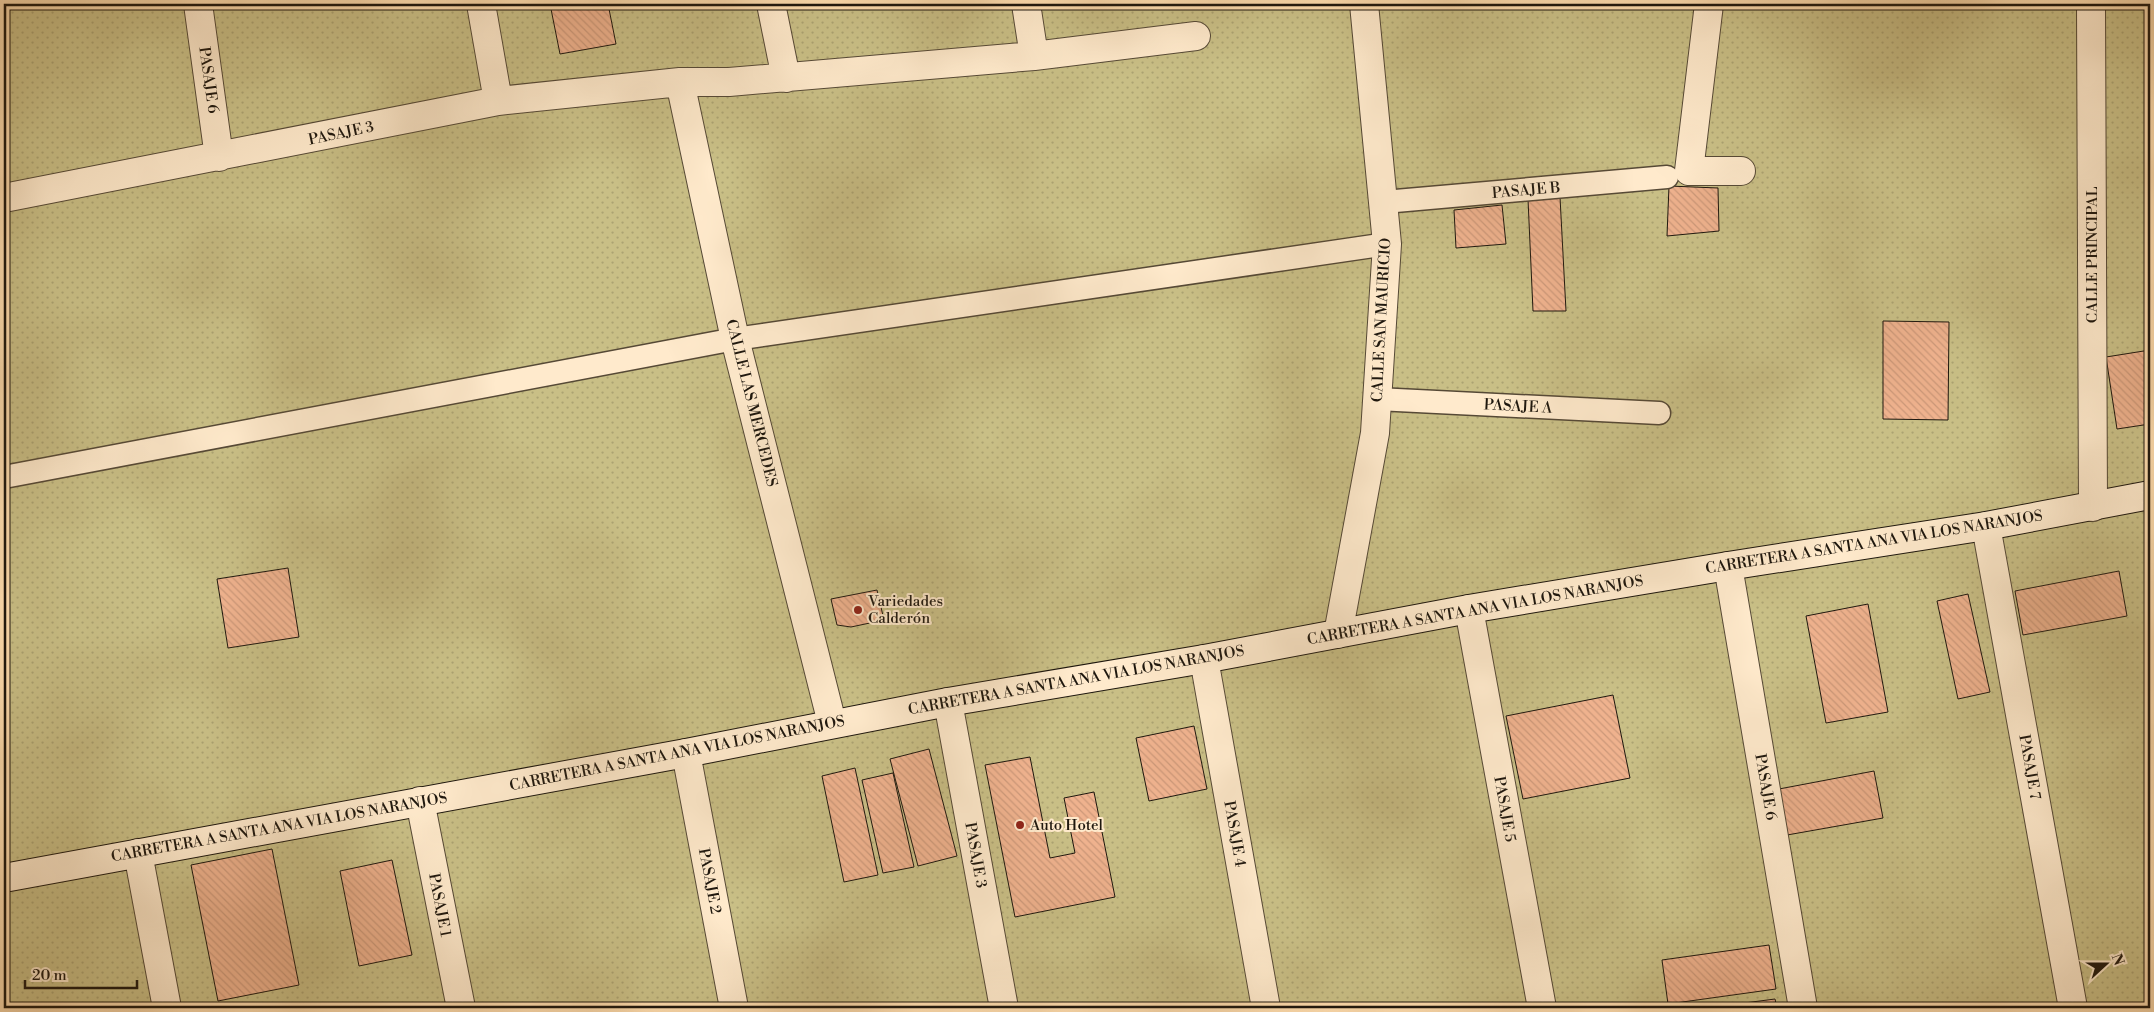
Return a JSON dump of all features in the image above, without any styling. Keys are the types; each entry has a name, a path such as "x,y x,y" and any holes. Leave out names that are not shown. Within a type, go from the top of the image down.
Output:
{"street":[{"name":"PASAJE 6","path":"198,4 219,157"},
{"path":"481,4 498,101"},
{"path":"771,4 786,78"},
{"path":"1026,4 1034,56"},
{"name":"CALLE SAN MAURICIO","path":"1338,634 1374,433 1387,244 1364,4"},
{"path":"1709,4 1689,171 1741,170"},
{"name":"CALLE PRINCIPAL","path":"2091,4 2093,507"},
{"name":"PASAJE 3","path":"4,198 498,101 680,82 730,82 786,78 1034,56 1196,36"},
{"name":"CALLE LAS MERCEDES","path":"680,82 735,339 832,723"},
{"name":"CARRETERA A SANTA ANA VIA LOS NARANJOS","path":"4,878 686,753 832,723 1204,659 1469,609 1986,526 2150,496"},
{"name":"PASAJE 7","path":"1986,526 2073,1008"},
{"name":"PASAJE 6","path":"1728,566 1804,1008"},
{"name":"PASAJE 5","path":"1469,609 1542,1008"},
{"name":"PASAJE 4","path":"1204,659 1266,1008"},
{"name":"PASAJE 3","path":"948,702 1004,1008"},
{"name":"PASAJE 2","path":"686,753 734,1008"},
{"name":"PASAJE 1","path":"420,802 461,1008"},
{"path":"138,854 168,1008"}],"lane":[{"name":"PASAJE B","path":"1384,202 1667,177"},
{"path":"4,477 735,339 1387,244"},
{"name":"PASAJE A","path":"1377,399 1659,413"}],"shaded area":[{"path":"4,4 2150,4 2150,1008 4,1008"}],"building":[{"path":"550,4 608,4 616,44 560,54"},
{"path":"1669,186 1718,188 1719,231 1667,236"},
{"path":"1560,197 1566,311 1533,311 1528,199"},
{"path":"1502,205 1506,244 1456,248 1454,210"},
{"path":"1883,321 1949,322 1948,420 1883,419"},
{"path":"2150,350 2150,424 2117,429 2106,357"},
{"path":"288,568 299,637 228,648 217,579"},
{"path":"2119,571 2127,616 2023,635 2015,591"},
{"name":"Variedades Calderón","path":"877,590 884,620 851,627 837,625 831,599"},
{"path":"1968,594 1990,692 1958,699 1937,601"},
{"path":"1868,604 1888,712 1826,723 1806,616"},
{"path":"1613,695 1630,778 1523,799 1506,716"},
{"path":"1194,726 1207,789 1149,801 1136,738"},
{"path":"929,749 957,856 918,866 890,759"},
{"name":"Auto Hotel","path":"1030,757 1050,858 1075,853 1064,798 1094,792 1115,897 1015,917 985,765"},
{"path":"855,768 878,875 844,882 822,776"},
{"path":"1874,771 1883,818 1787,835 1779,789"},
{"path":"893,773 914,867 883,873 862,780"},
{"path":"272,849 299,985 218,1001 191,865"},
{"path":"392,860 412,955 359,966 340,871"},
{"path":"1769,945 1776,989 1668,1004 1662,960"},
{"path":"1775,999 1777,1008 1706,1008"}],"place":[{"name":"Variedades Calderón","path":"858,610"},
{"name":"Auto Hotel","path":"1020,825"}]}
